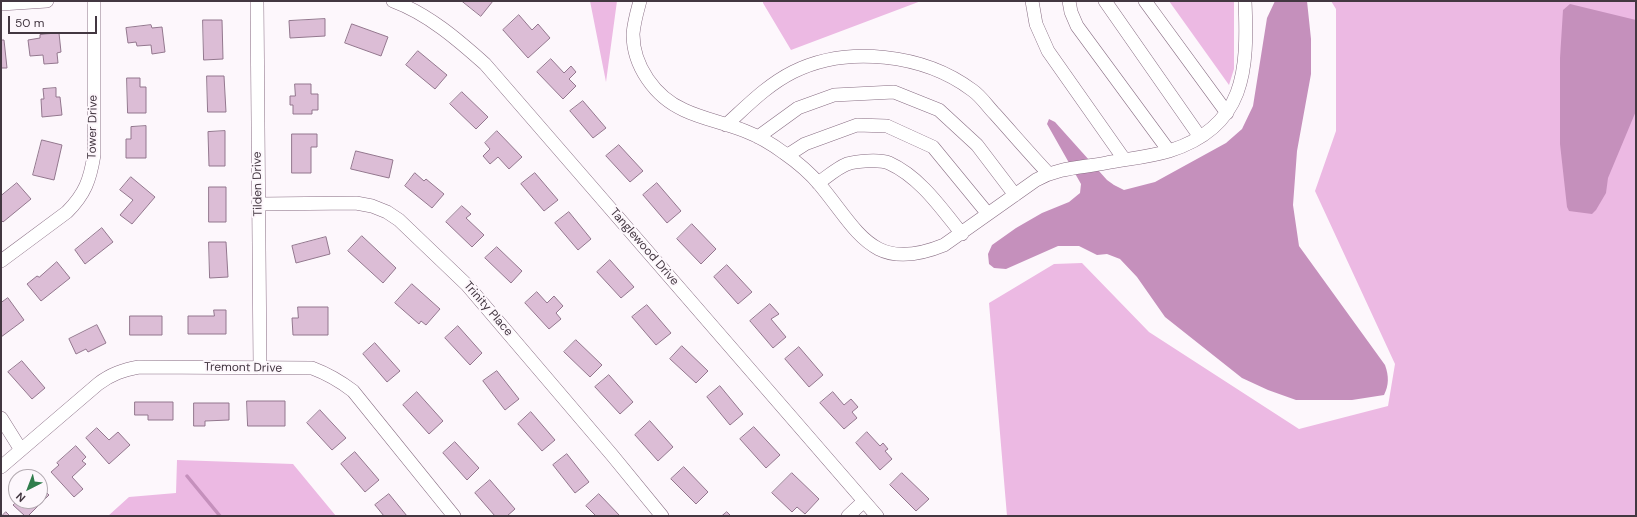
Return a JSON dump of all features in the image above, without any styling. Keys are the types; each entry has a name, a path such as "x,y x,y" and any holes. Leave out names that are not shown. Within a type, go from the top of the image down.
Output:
{"street":[{"path":"1,4 48,1"},
{"name":"Tower Drive","path":"1,261 67,212 77,202 86,189 91,173 94,155 94,1"},
{"name":"Tilden Drive","path":"257,1 260,368"},
{"name":"Tanglewood Drive","path":"393,1 406,6 435,23 461,42 485,64 877,516"},
{"path":"640,1 633,33 635,49 646,77 658,92 670,102 684,110 758,137 788,155 818,183 856,233 872,245 894,254 913,255 928,252 944,245 962,234 988,214 1048,173 1061,169 1105,163 1168,151 1208,132 1227,113 1237,94 1242,78 1245,62 1245,1"},
{"path":"1032,1 1036,24 1048,51 1124,159"},
{"path":"1069,1 1071,12 1077,26 1168,151"},
{"path":"1105,1 1200,137"},
{"path":"1145,1 1227,113"},
{"path":"726,125 770,86 793,72 821,60 861,55 899,58 939,71 973,90 1048,173"},
{"path":"758,137 798,108 834,95 894,92 938,110 977,145 1015,195"},
{"path":"788,155 805,144 856,125 887,126 934,147 988,214"},
{"path":"818,183 846,165 864,161 888,162 908,174 926,191 962,234"},
{"name":"Trinity Place","path":"258,204 356,202 387,212 399,220 467,285 612,454 662,516"},
{"name":"Tremont Drive","path":"1,467 108,376 123,370 139,367 312,368 341,381 353,392 454,516"},
{"path":"1,418 21,450"},
{"path":"848,516 864,501"}],"shaded area":[{"path":"590,1 617,1 606,82"},
{"path":"763,1 921,1 791,50"},
{"path":"1169,1 1234,1 1234,69 1229,85"},
{"path":"1275,1 1307,1 1311,39 1311,74 1297,151 1293,205 1299,246 1385,365 1388,380 1384,395 1352,400 1296,400 1268,390 1242,378 1165,317 1137,277 1120,259 1107,254 1097,255 1079,246 1058,246 1006,269 994,268 989,264 988,254 992,245 1016,228 1042,213 1069,202 1080,193 1081,184 1047,124 1049,119 1055,122 1107,180 1124,190 1155,182 1226,143 1242,129 1253,106 1267,18"},
{"path":"1331,1 1636,1 1636,516 1007,516 989,303 1054,264 1082,263 1149,332 1299,429 1388,406 1395,364 1315,191 1336,131 1336,9"},
{"path":"1570,4 1636,20 1636,111 1608,178 1606,193 1592,214 1569,211 1567,207 1560,144 1560,58 1563,10"},
{"path":"177,460 293,464 336,516 108,516 129,497 176,493"}],"building":[{"path":"462,1 493,1 481,16"},
{"path":"519,15 532,30 538,24 550,38 528,58 503,30"},
{"path":"325,19 325,36 290,38 289,21"},
{"path":"203,20 222,20 223,59 204,60"},
{"path":"352,24 388,37 381,56 345,43"},
{"path":"151,25 152,28 162,27 165,52 152,54 151,45 137,46 136,42 128,43 126,28"},
{"path":"59,33 61,52 57,53 58,63 44,64 43,55 30,56 28,40 40,38 40,35"},
{"path":"1,40 4,40 7,68 1,68"},
{"path":"418,51 447,75 435,89 406,65"},
{"path":"551,59 564,73 571,66 576,72 569,79 576,86 563,99 537,72"},
{"path":"207,76 224,76 226,112 208,112"},
{"path":"127,78 140,78 140,87 146,87 146,113 128,113"},
{"path":"295,84 311,84 311,94 318,94 318,110 312,110 312,114 293,114 293,105 290,105 290,96 295,96"},
{"path":"56,88 56,97 60,97 62,115 42,117 41,99 44,99 43,89"},
{"path":"462,92 488,117 476,129 450,104"},
{"path":"583,101 606,128 593,138 570,111"},
{"path":"146,126 146,158 126,158 126,139 131,139 131,127"},
{"path":"225,131 225,166 209,166 208,132"},
{"path":"497,131 522,157 509,169 498,157 490,164 483,156 490,149 485,143"},
{"path":"292,134 317,134 317,147 311,147 311,173 292,173"},
{"path":"42,140 62,145 54,180 33,175"},
{"path":"619,145 643,171 630,182 606,156"},
{"path":"356,151 393,160 389,178 351,169"},
{"path":"415,173 424,181 426,179 444,194 432,208 405,186"},
{"path":"535,173 558,200 544,211 521,184"},
{"path":"131,177 155,197 132,224 120,215 133,200 120,190"},
{"path":"17,183 31,199 3,222 1,220 1,196"},
{"path":"657,183 681,211 667,223 643,195"},
{"path":"209,187 226,187 226,222 209,222"},
{"path":"462,206 471,214 466,218 484,235 472,247 446,222"},
{"path":"569,212 591,239 578,250 555,223"},
{"path":"692,224 716,249 701,264 677,239"},
{"path":"102,228 113,242 85,264 75,250"},
{"path":"362,236 396,268 383,283 348,251"},
{"path":"326,237 330,254 296,263 292,246"},
{"path":"209,242 226,242 228,277 210,278"},
{"path":"497,247 522,271 511,283 485,258"},
{"path":"610,260 634,287 621,298 597,272"},
{"path":"57,262 70,278 41,301 27,284 37,276 39,277"},
{"path":"727,265 752,292 738,304 714,277"},
{"path":"412,284 440,309 426,325 421,321 419,324 395,303"},
{"path":"537,292 547,303 554,296 563,306 556,313 561,319 549,329 525,303"},
{"path":"8,298 24,320 1,337 1,303"},
{"path":"770,304 779,314 771,319 786,337 773,348 750,321"},
{"path":"647,305 671,333 656,345 632,317"},
{"path":"298,307 328,307 328,335 293,335 292,318 298,318"},
{"path":"214,310 226,310 226,334 188,334 188,316 214,316"},
{"path":"130,316 162,316 162,335 130,335"},
{"path":"97,325 106,343 88,352 86,349 76,354 69,339"},
{"path":"458,326 482,353 470,365 445,338"},
{"path":"576,340 602,365 590,377 564,352"},
{"path":"375,343 400,371 387,382 363,354"},
{"path":"682,346 708,371 696,383 670,359"},
{"path":"799,347 823,375 809,387 785,359"},
{"path":"22,361 45,388 32,399 8,372"},
{"path":"497,371 519,399 505,410 483,381"},
{"path":"609,375 633,402 620,414 595,387"},
{"path":"720,386 743,414 730,425 707,397"},
{"path":"417,392 443,421 429,434 403,405"},
{"path":"833,392 844,405 851,399 858,407 852,412 857,418 844,429 820,403"},
{"path":"247,401 285,401 285,426 248,426"},
{"path":"135,402 173,402 173,420 148,420 148,415 135,415"},
{"path":"194,403 229,403 229,420 205,421 205,426 194,426"},
{"path":"320,410 346,438 332,450 307,423"},
{"path":"531,412 555,440 542,451 518,424"},
{"path":"650,421 673,447 658,461 635,435"},
{"path":"754,427 780,455 766,468 740,439"},
{"path":"97,428 109,440 118,432 130,445 109,464 86,438"},
{"path":"867,432 880,446 883,443 888,449 885,451 892,459 880,470 856,443"},
{"path":"455,442 479,468 467,480 443,453"},
{"path":"76,446 86,457 82,461 86,464 72,477 83,489 74,497 51,472 59,465 57,463"},
{"path":"355,452 379,480 365,492 341,464"},
{"path":"567,454 589,482 575,493 553,465"},
{"path":"684,467 708,492 696,504 671,479"},
{"path":"792,473 819,499 805,514 797,507 792,512 772,493"},
{"path":"902,473 929,499 916,511 890,485"},
{"path":"490,480 515,509 507,516 495,516 475,493"},
{"path":"389,494 407,516 384,516 375,505"},
{"path":"599,494 620,516 596,516 586,506"},
{"path":"17,509 35,509 28,516 25,516"},
{"path":"6,512 10,516 2,516"},
{"path":"727,512 731,516 722,516"}],"waterway":[{"path":"187,476 220,516"}]}
